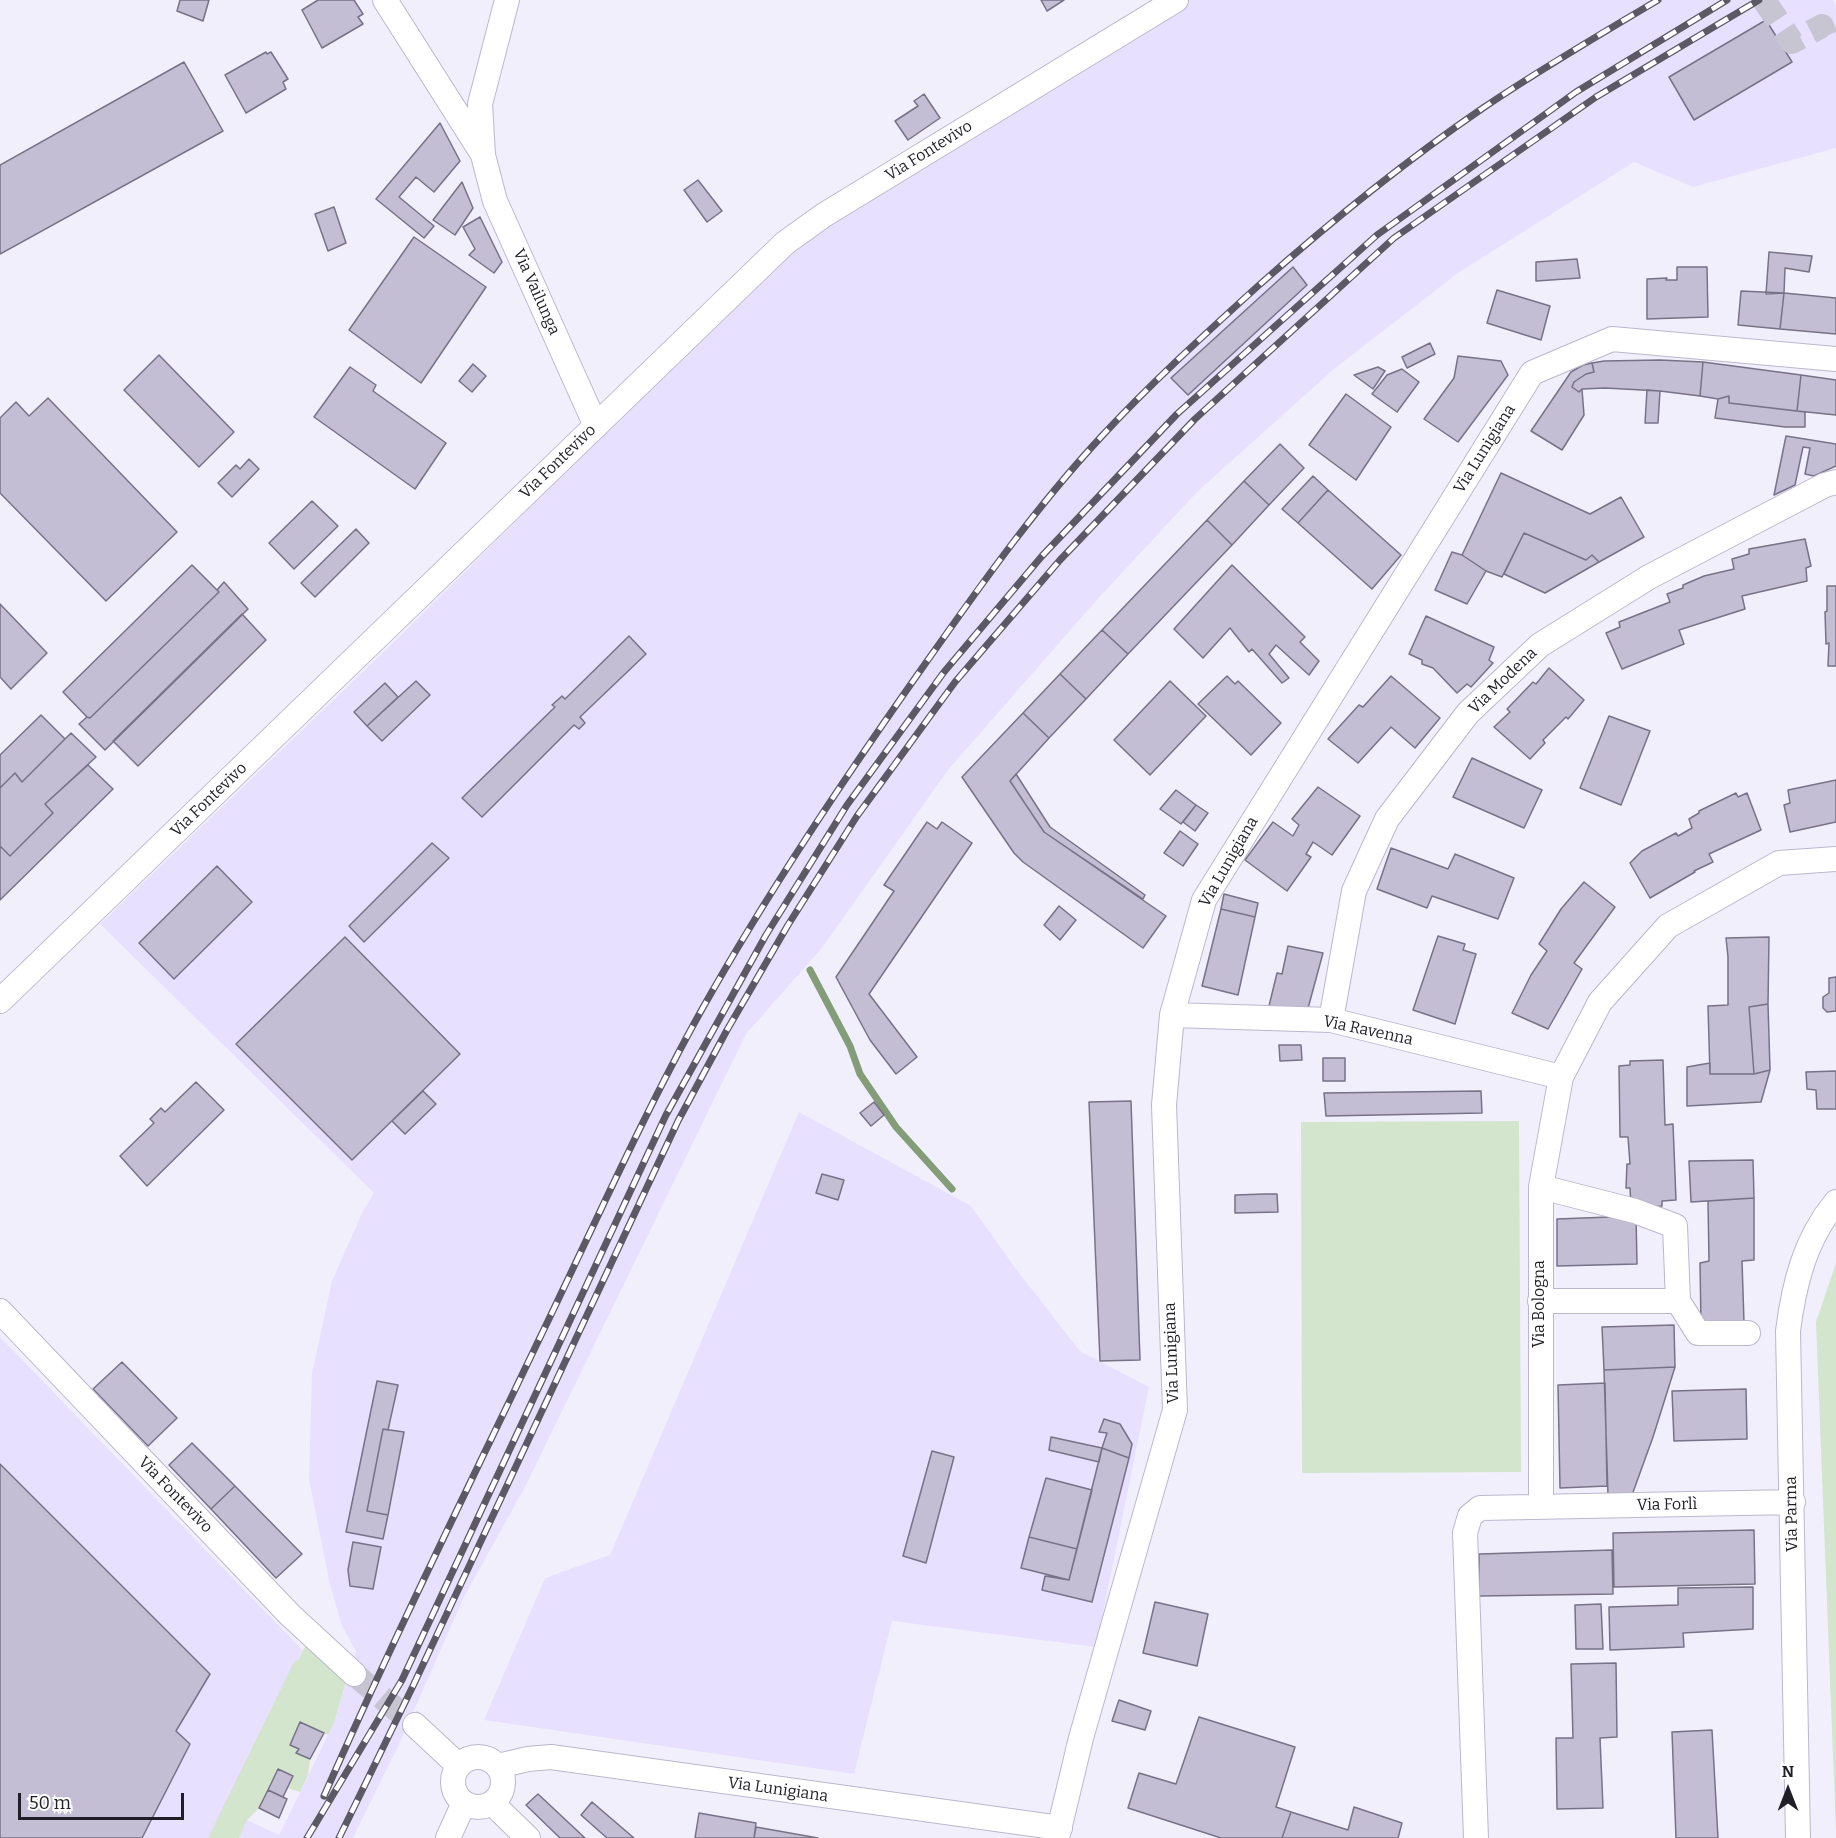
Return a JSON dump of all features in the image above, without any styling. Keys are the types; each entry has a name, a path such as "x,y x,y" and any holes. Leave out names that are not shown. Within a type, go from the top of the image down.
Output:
{"street":[{"name":"Via Vailunga","path":"385,0 483,155"},
{"name":"Via Vailunga","path":"507,0 480,104 483,155 495,201 596,426"},
{"name":"Via Fontevivo","path":"0,1001 785,243 824,215 1176,0"},
{"name":"Via Lunigiana","path":"498,1766 528,1759 551,1757 1058,1833 1081,1738 1175,1410 1164,1105 1172,1015 1203,900 1532,374 1612,339 1836,359"},
{"name":"Via Modena","path":"1331,1020 1354,891 1387,819 1468,713 1540,645 1649,577 1825,484 1836,482"},
{"name":"Via Bologna","path":"1541,1507 1541,1187 1561,1077 1600,1002 1668,926 1779,863 1836,859"},
{"name":"Via Ravenna","path":"1172,1015 1331,1020 1561,1077"},
{"path":"1541,1187 1635,1211 1675,1226 1678,1301 1698,1333 1768,1332"},
{"name":"Via Parma","path":"1798,1838 1793,1502 1768,1332 1793,1295 1805,1252 1825,1215 1836,1202"},
{"path":"1540,1301 1678,1301"},
{"name":"Via Fontevivo","path":"0,1311 290,1615 354,1674"},
{"name":"Via Forlì","path":"1541,1507 1793,1502"},
{"path":"1476,1838 1465,1533 1470,1516 1480,1508 1541,1507"},
{"path":"415,1725 459,1766"},
{"path":"483,1757 498,1766 504,1781 499,1797 482,1807 472,1807 464,1803 455,1791 453,1783 454,1774 459,1766 466,1760 483,1757"},
{"path":"448,1838 464,1803"},
{"path":"492,1803 528,1838"}],"shaded area":[{"path":"1190,0 1833,0 1836,6 1836,148 1693,187 1634,162 1458,273 1334,369 1197,492 1094,603 948,770 822,948 746,1034 525,1487 465,1595 399,1744 353,1838 239,1838 247,1820 279,1835 334,1723 356,1651 342,1626 330,1585 309,1479 312,1373 332,1281 362,1213 374,1193 100,924 394,642 791,249"},
{"path":"799,1112 971,1206 1016,1269 1080,1351 1149,1387 1096,1647 892,1621 854,1774 484,1720 545,1578 610,1555"},
{"path":"0,1337 309,1657 231,1838 0,1838"}],"green space":[{"path":"1519,1121 1521,1472 1302,1473 1301,1122"},
{"path":"1836,1263 1836,1832 1816,1322"},
{"path":"306,1644 348,1675 334,1723 328,1735 300,1723 297,1753 310,1759 308,1775 300,1792 288,1788 293,1775 278,1769 259,1808 247,1820 239,1838 208,1838 295,1660 298,1661"}],"building":[{"path":"180,0 209,0 203,21 177,11"},
{"path":"318,0 354,0 363,14 358,17 363,24 322,48 302,10"},
{"path":"1041,0 1064,0 1047,11"},
{"path":"1766,20 1792,62 1694,120 1669,77"},
{"path":"266,52 267,54 271,52 288,79 283,82 286,89 246,113 225,75"},
{"path":"184,62 223,131 0,254 0,165"},
{"path":"924,94 940,118 908,140 895,121 918,106 914,101"},
{"path":"440,123 460,161 434,192 416,177 399,197 434,226 424,238 376,199"},
{"path":"698,180 722,211 707,222 684,190"},
{"path":"462,182 473,208 455,235 433,220"},
{"path":"334,207 346,243 328,251 315,214"},
{"path":"480,217 502,262 494,273 469,255 475,249 463,227"},
{"path":"414,237 486,287 421,383 349,330"},
{"path":"1769,252 1812,256 1809,272 1785,268 1784,293 1766,294"},
{"path":"1577,259 1580,278 1536,281 1536,262"},
{"path":"1293,267 1307,285 1188,395 1171,378"},
{"path":"1677,267 1707,267 1708,317 1647,319 1647,279 1677,280"},
{"path":"1497,290 1550,306 1541,340 1487,323"},
{"path":"1741,291 1784,293 1780,329 1738,325"},
{"path":"1784,293 1836,298 1836,334 1780,329"},
{"path":"1430,343 1435,354 1407,368 1402,357"},
{"path":"159,355 234,432 199,467 124,390"},
{"path":"1458,356 1501,361 1508,375 1458,442 1424,419 1454,378"},
{"path":"1660,360 1703,362 1700,396 1605,388 1582,389 1579,392 1572,387 1574,382 1594,372 1592,363"},
{"path":"1703,362 1801,375 1797,411 1729,403 1729,396 1718,399 1700,396"},
{"path":"1592,363 1594,372 1574,382 1572,387 1579,392 1582,389 1584,415 1562,450 1531,431 1571,372"},
{"path":"473,364 486,376 472,392 459,381"},
{"path":"350,367 376,385 373,391 446,443 415,489 314,417"},
{"path":"1378,367 1385,371 1373,389 1354,375"},
{"path":"1402,369 1419,382 1397,412 1372,394 1387,375"},
{"path":"1801,375 1836,380 1836,415 1797,411"},
{"path":"1647,390 1660,391 1658,423 1645,423"},
{"path":"1346,394 1391,427 1356,480 1309,445"},
{"path":"1729,396 1729,403 1805,412 1805,427 1785,427 1715,418 1718,399"},
{"path":"48,398 177,532 106,601 0,493 0,418 16,402 29,416"},
{"path":"1786,436 1836,444 1836,466 1814,476 1805,474 1810,448 1803,447 1795,485 1774,495"},
{"path":"1280,444 1304,468 1269,505 1244,481"},
{"path":"249,459 259,469 232,497 218,483 236,465 240,469"},
{"path":"1501,473 1590,514 1621,497 1644,537 1599,562 1592,555 1586,560 1524,533 1502,577 1486,571 1462,555"},
{"path":"1313,476 1328,490 1298,523 1282,509"},
{"path":"1244,481 1269,505 1232,545 1207,520"},
{"path":"1328,490 1401,555 1372,589 1298,523"},
{"path":"312,501 338,526 294,569 269,543"},
{"path":"1207,520 1232,545 1128,654 1102,630"},
{"path":"356,529 369,543 315,597 301,583"},
{"path":"1524,533 1586,560 1592,555 1599,562 1545,593 1504,574"},
{"path":"1805,539 1811,566 1806,568 1807,581 1742,596 1745,609 1679,630 1684,644 1622,669 1606,633 1620,627 1619,622 1670,602 1667,594 1683,588 1683,585 1704,576 1734,569 1732,559 1749,554 1749,549"},
{"path":"1452,552 1462,555 1486,571 1467,604 1435,590"},
{"path":"192,565 219,592 90,718 87,717 63,692"},
{"path":"1232,565 1305,637 1300,642 1319,661 1309,675 1276,645 1269,654 1289,678 1282,683 1252,649 1249,652 1230,628 1203,658 1174,629"},
{"path":"224,582 248,609 105,750 79,724 87,717 90,718 219,592 217,590"},
{"path":"1827,586 1836,586 1836,666 1828,666 1829,643 1826,644 1825,612 1827,611"},
{"path":"0,604 47,653 11,689 0,677"},
{"path":"242,614 266,640 138,766 113,741"},
{"path":"1426,616 1494,647 1489,660 1493,663 1471,687 1467,684 1457,693 1433,668 1422,664 1422,660 1409,654"},
{"path":"1102,630 1128,654 1086,699 1060,674"},
{"path":"629,636 646,654 580,717 585,723 579,729 574,725 482,817 462,798 555,707 552,705 562,696 565,699"},
{"path":"1549,668 1584,700 1568,719 1566,717 1543,740 1545,743 1530,759 1494,727 1510,712 1507,709 1533,682 1536,684"},
{"path":"1060,674 1086,699 1049,738 1023,713"},
{"path":"1227,676 1235,684 1238,681 1281,723 1251,755 1198,704"},
{"path":"1391,676 1440,718 1415,748 1391,727 1358,763 1328,739 1359,705 1363,707"},
{"path":"416,681 430,695 382,741 367,726"},
{"path":"1170,681 1206,716 1150,775 1114,740"},
{"path":"385,683 398,697 367,726 354,712"},
{"path":"1023,713 1049,738 1010,781 1044,832 1166,916 1143,948 1023,862 1014,853 962,777"},
{"path":"41,715 65,739 22,782 15,773 0,788 0,755"},
{"path":"1609,716 1650,731 1621,805 1580,788"},
{"path":"71,733 96,757 45,804 53,813 10,856 0,848 0,788 15,773 22,782"},
{"path":"1472,758 1542,790 1524,828 1453,797"},
{"path":"88,765 113,789 0,900 0,848 10,856 53,813 45,804"},
{"path":"1016,774 1050,827 1145,895 1143,899 1044,832 1010,781"},
{"path":"1836,780 1836,822 1790,832 1784,805 1790,803 1788,790"},
{"path":"1318,787 1360,816 1332,855 1313,842 1306,854 1311,857 1287,891 1245,860 1273,822 1293,836 1299,825 1292,819"},
{"path":"1176,790 1196,805 1181,824 1160,809"},
{"path":"1736,793 1738,797 1747,793 1761,830 1709,854 1713,862 1650,898 1630,863 1642,851 1676,833 1678,836 1692,828 1689,819 1699,811"},
{"path":"1196,805 1208,813 1195,831 1183,822"},
{"path":"927,822 937,829 942,822 972,843 869,994 917,1057 896,1074 870,1040 836,977 894,891 884,885"},
{"path":"1180,831 1198,844 1183,866 1164,853"},
{"path":"432,843 449,858 364,942 349,926"},
{"path":"1391,848 1448,869 1455,854 1514,878 1498,919 1432,896 1427,908 1377,889"},
{"path":"217,866 252,902 174,979 139,943"},
{"path":"1584,882 1615,907 1574,963 1582,969 1548,1029 1512,1013 1531,975 1547,951 1539,944 1561,909"},
{"path":"1224,894 1258,903 1255,917 1221,909"},
{"path":"1059,906 1076,920 1060,940 1044,925"},
{"path":"1221,909 1255,917 1238,995 1202,986"},
{"path":"1438,936 1465,944 1463,950 1476,954 1455,1024 1413,1010"},
{"path":"345,937 460,1054 352,1160 236,1044"},
{"path":"1769,937 1768,1004 1749,1007 1754,1074 1710,1074 1708,1006 1728,1005 1726,938"},
{"path":"1288,946 1323,953 1307,1012 1269,1006 1277,973 1282,974"},
{"path":"1836,977 1836,1011 1827,1012 1823,1008 1823,997 1829,993 1829,978"},
{"path":"1768,1004 1770,1070 1754,1074 1749,1007"},
{"path":"1279,1045 1301,1045 1302,1060 1280,1061"},
{"path":"1323,1058 1345,1058 1345,1081 1323,1081"},
{"path":"1663,1060 1665,1125 1673,1124 1676,1200 1662,1201 1662,1206 1644,1208 1631,1206 1630,1188 1626,1188 1627,1164 1630,1164 1628,1137 1620,1137 1619,1066 1630,1065 1630,1061"},
{"path":"1710,1063 1710,1074 1754,1074 1770,1070 1761,1102 1687,1106 1687,1067"},
{"path":"1836,1071 1836,1109 1817,1109 1816,1090 1807,1089 1806,1072"},
{"path":"196,1082 224,1110 147,1186 120,1156 154,1123 150,1119 161,1108 165,1112"},
{"path":"423,1091 436,1104 405,1134 392,1121"},
{"path":"1481,1091 1482,1113 1326,1116 1324,1093"},
{"path":"1131,1101 1140,1360 1100,1361 1089,1102"},
{"path":"874,1102 884,1115 871,1126 860,1113"},
{"path":"1753,1160 1754,1198 1691,1202 1689,1161"},
{"path":"822,1174 844,1180 838,1200 816,1193"},
{"path":"1277,1194 1278,1212 1235,1213 1235,1195"},
{"path":"1754,1198 1754,1260 1742,1261 1744,1322 1701,1324 1700,1263 1709,1261 1708,1201"},
{"path":"1636,1216 1637,1264 1557,1266 1557,1219"},
{"path":"1674,1325 1675,1367 1604,1370 1602,1327"},
{"path":"122,1362 177,1418 148,1446 93,1389"},
{"path":"1675,1367 1632,1495 1608,1495 1604,1370"},
{"path":"377,1381 398,1385 388,1430 383,1429 367,1511 388,1515 383,1539 346,1532"},
{"path":"1605,1383 1607,1486 1560,1488 1558,1385"},
{"path":"1746,1389 1747,1439 1674,1441 1672,1391"},
{"path":"1104,1419 1120,1424 1132,1444 1129,1458 1102,1448 1107,1433 1099,1432"},
{"path":"383,1429 404,1432 388,1515 367,1511"},
{"path":"1051,1437 1102,1448 1099,1462 1049,1450"},
{"path":"192,1443 235,1486 211,1509 169,1465"},
{"path":"1102,1448 1129,1458 1092,1602 1042,1590 1045,1576 1069,1580"},
{"path":"932,1451 954,1457 926,1563 903,1556"},
{"path":"0,1464 210,1674 176,1731 190,1744 142,1838 0,1838"},
{"path":"1046,1478 1092,1490 1077,1549 1029,1537"},
{"path":"235,1486 302,1554 276,1578 211,1509"},
{"path":"1754,1530 1755,1584 1614,1587 1613,1533"},
{"path":"1029,1537 1077,1549 1069,1580 1021,1568"},
{"path":"353,1542 381,1547 373,1589 350,1586 348,1570"},
{"path":"1612,1550 1613,1594 1479,1596 1479,1554"},
{"path":"1753,1587 1753,1629 1683,1633 1684,1647 1610,1650 1609,1607 1678,1605 1678,1588"},
{"path":"1155,1602 1208,1614 1197,1666 1143,1653"},
{"path":"1601,1604 1603,1649 1576,1649 1575,1605"},
{"path":"1616,1663 1617,1737 1600,1738 1603,1808 1557,1809 1556,1738 1573,1738 1571,1664"},
{"path":"1119,1700 1151,1711 1145,1730 1112,1721"},
{"path":"1199,1717 1295,1747 1276,1807 1291,1812 1282,1838 1221,1838 1128,1808 1139,1773 1176,1784"},
{"path":"300,1722 324,1733 310,1759 296,1753 299,1749 290,1745"},
{"path":"1712,1730 1718,1838 1676,1838 1672,1732"},
{"path":"278,1769 293,1776 283,1797 268,1790"},
{"path":"268,1790 287,1799 279,1818 259,1808"},
{"path":"538,1794 585,1838 560,1838 526,1805"},
{"path":"592,1802 634,1838 607,1838 581,1815"},
{"path":"1354,1807 1402,1823 1398,1838 1282,1838 1291,1812 1348,1830"},
{"path":"699,1813 756,1823 754,1838 695,1838"},
{"path":"756,1827 818,1838 754,1838"}],"waterway":[{"path":"810,970 850,1046 860,1074 896,1127 952,1189"}],"tunnel":[{"path":"1764,0 1792,42 1822,26 1826,36"},
{"path":"354,1674 415,1725"}],"railway":[{"path":"324,1796 401,1628 615,1179 701,1011 754,921 837,791 988,576 1054,491 1120,417 1198,341 1285,262 1424,150 1483,108 1658,0"},
{"path":"307,1838 402,1680 666,1115 766,935 847,805 944,672 1042,556 1177,414 1377,235 1576,92 1727,0"},
{"path":"339,1838 412,1688 678,1121 727,1030 788,925 857,816 955,682 1060,560 1195,419 1394,238 1596,97 1759,0"}]}
